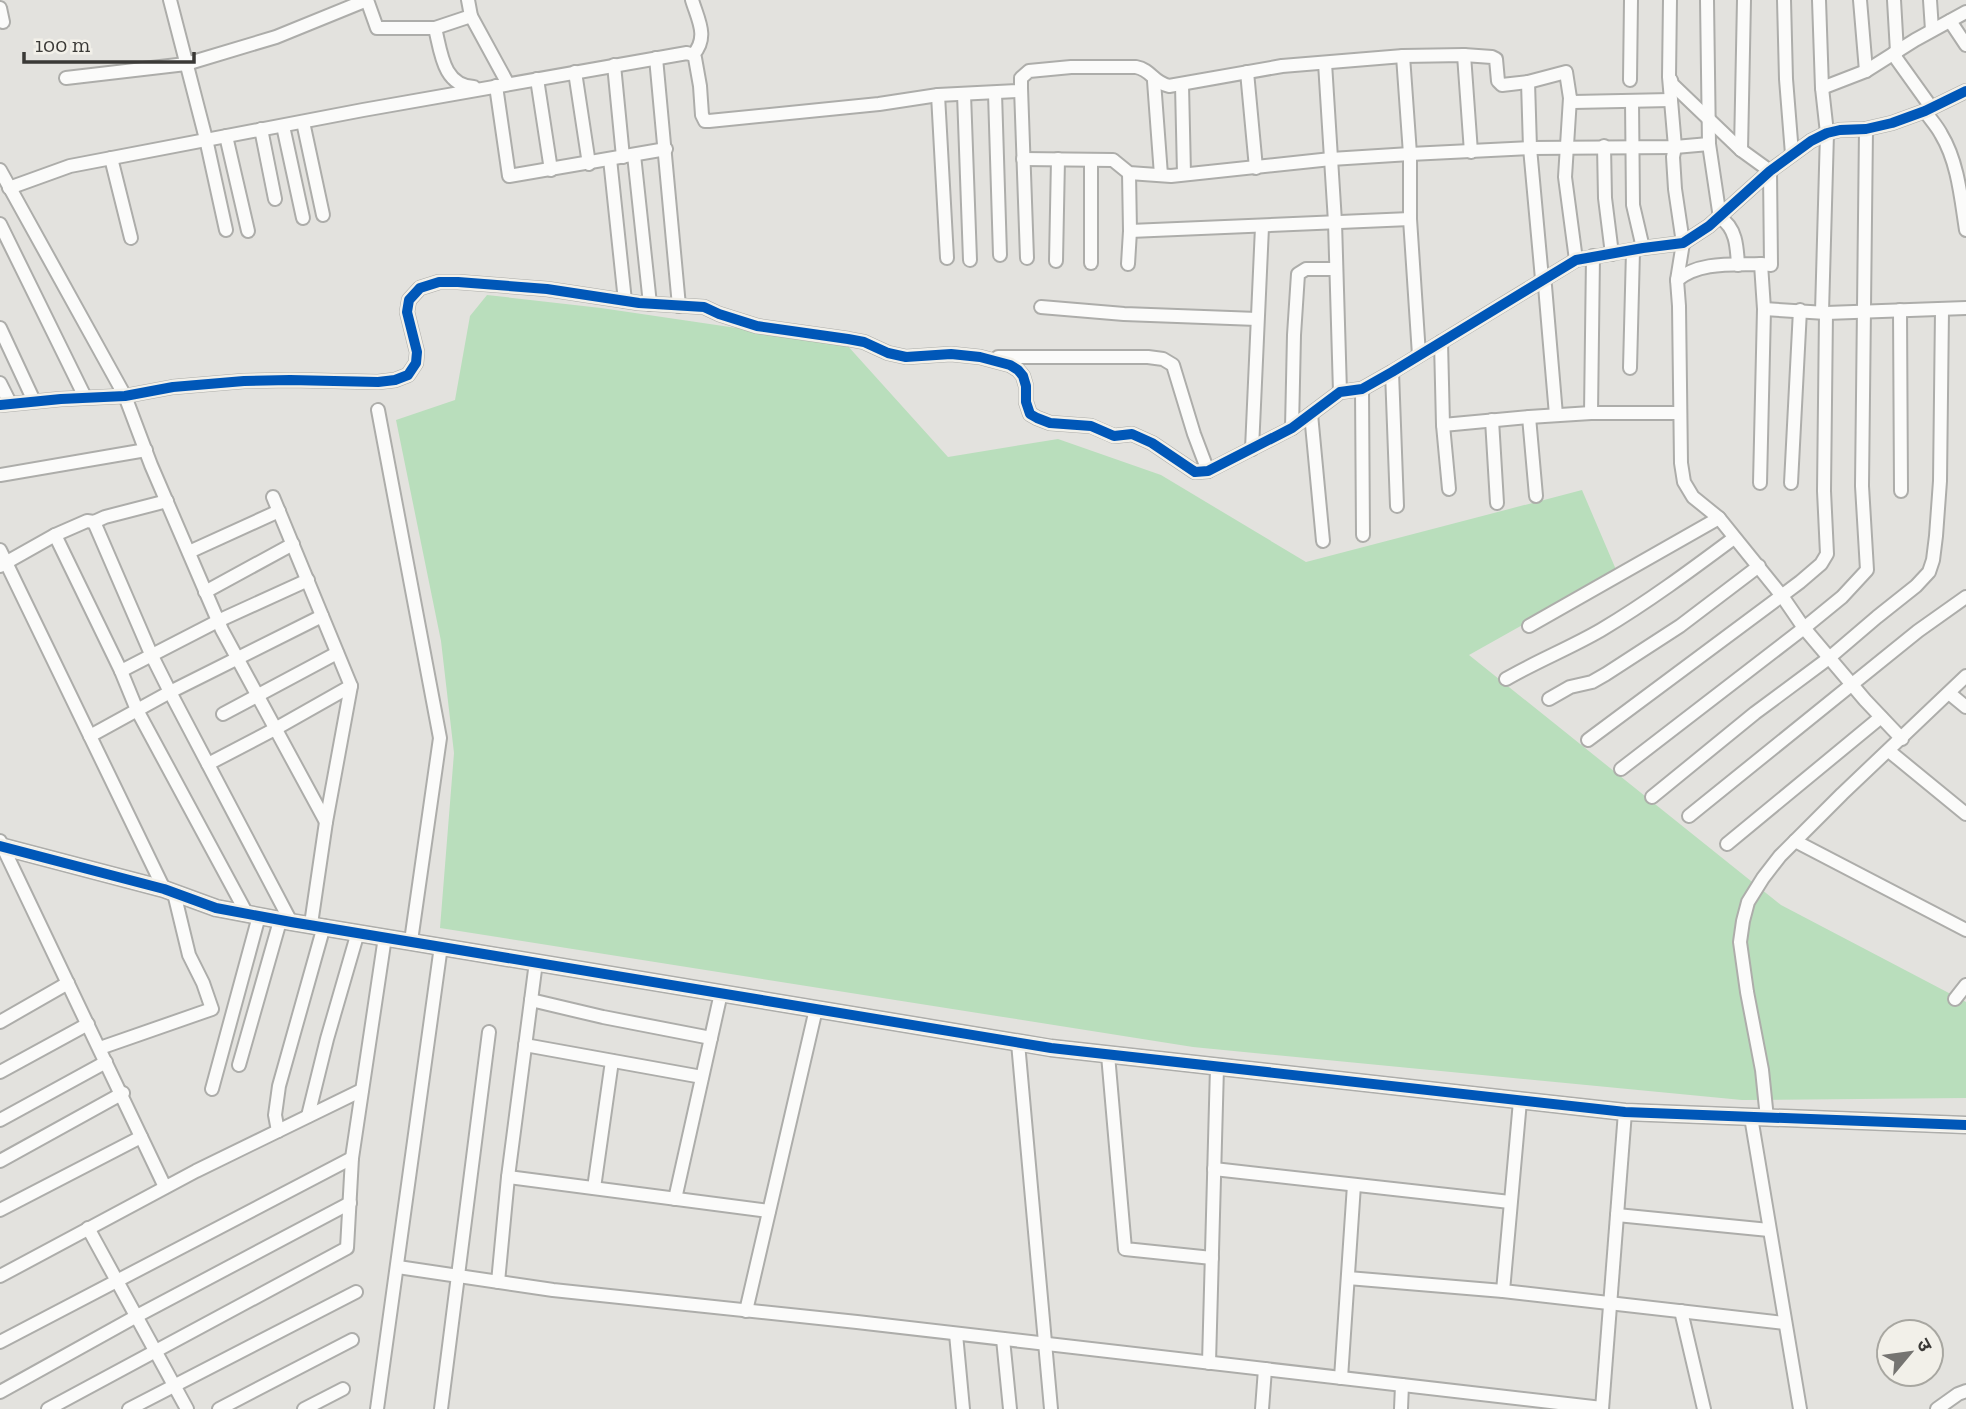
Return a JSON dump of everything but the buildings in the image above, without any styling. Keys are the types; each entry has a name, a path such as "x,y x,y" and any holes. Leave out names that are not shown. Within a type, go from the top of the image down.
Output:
{"street":[{"path":"170,0 226,230"},
{"path":"66,78 187,64 276,37 367,0 377,28 435,28 471,16"},
{"path":"468,0 471,16 502,85 509,176 666,149"},
{"path":"692,0 703,38 702,44 693,55"},
{"path":"1630,80 1631,0"},
{"path":"1670,0 1669,77 1675,147 1673,157 1683,243 1677,280 1681,463 1684,482 1693,498 1719,518 1759,566 1804,628 1902,739"},
{"path":"1707,0 1709,144 1720,218"},
{"path":"1741,150 1744,0"},
{"path":"1784,0 1786,79 1793,154"},
{"path":"1588,740 1782,596 1821,564 1827,554 1824,491 1824,312 1827,134 1822,88 1819,0"},
{"path":"1860,0 1866,71"},
{"path":"1894,0 1895,53 1949,151 1956,172 1966,230"},
{"path":"1930,0 1933,30"},
{"path":"0,8 3,22"},
{"path":"1822,88 1866,71 1966,12"},
{"path":"1950,21 1966,45"},
{"path":"435,28 442,59 450,78 462,86 502,85"},
{"path":"326,822 218,621 125,396 3,179 502,85 687,53 693,55"},
{"path":"693,55 705,121 879,104 938,95 1017,91 1021,88"},
{"path":"1464,55 1471,152"},
{"path":"1027,258 1021,78 1029,71 1071,67 1136,67 1144,68 1154,80 1169,86 1282,66 1404,56 1464,55 1496,59 1498,81 1502,85 1528,82 1566,72 1570,98 1565,177 1576,260"},
{"path":"1404,56 1410,154 1410,219 1419,355"},
{"path":"656,58 679,306"},
{"path":"1325,63 1335,222 1340,392"},
{"path":"614,65 623,157 625,301"},
{"path":"575,72 589,164"},
{"path":"1247,72 1256,168"},
{"path":"1669,77 1672,84 1741,150 1770,171"},
{"path":"537,79 551,170"},
{"path":"1154,80 1161,175"},
{"path":"1528,82 1530,148 1556,415"},
{"path":"1182,85 1184,174"},
{"path":"995,93 1000,255"},
{"path":"964,94 970,260"},
{"path":"938,95 947,258"},
{"path":"981,357 1018,370 1026,386 1026,402 1030,414 1037,418 1050,423 1091,426 1114,436 1132,434 1152,443 1195,472 1208,471 1292,428 1340,392 1362,389 1392,372 1576,260 1683,243 1720,218 1770,171 1811,141 1840,130 1866,129 1892,123 1964,96"},
{"path":"1570,98 1573,102 1671,100"},
{"path":"1630,368 1638,249 1633,205 1632,101"},
{"path":"303,122 323,215"},
{"path":"283,126 303,218"},
{"path":"1620,769 1804,628 1842,597 1867,570 1862,486 1866,129"},
{"path":"261,130 275,199"},
{"path":"226,136 248,231"},
{"path":"1023,159 1113,160 1129,173 1161,175 1410,154 1709,144"},
{"path":"1604,146 1605,198 1612,254"},
{"path":"623,157 650,304"},
{"path":"111,158 131,238"},
{"path":"1056,261 1058,159"},
{"path":"1091,161 1091,263"},
{"path":"1677,280 1691,270 1705,266 1771,265 1770,171"},
{"path":"1128,264 1129,173"},
{"path":"1720,218 1727,222 1731,229 1737,245 1738,265"},
{"path":"1130,231 1410,219"},
{"path":"0,224 85,397"},
{"path":"1252,449 1262,226"},
{"path":"1591,413 1593,256"},
{"path":"1760,483 1764,309 1761,264"},
{"path":"1292,428 1298,274 1306,269 1336,269"},
{"path":"0,383 5,404 125,396 173,387 244,381 395,380 408,375 416,362 417,352 407,312 410,300 420,288 439,282 547,289 650,304 704,307 757,326 864,342 888,353 906,357 951,354 981,357 1114,356 1163,359 1173,365 1208,471"},
{"path":"1041,307 1257,320"},
{"path":"1764,309 1824,312 1966,309"},
{"path":"1791,483 1800,310"},
{"path":"1900,310 1901,491"},
{"path":"1652,797 1755,713 1829,658 1916,586 1929,572 1936,536 1941,460 1942,310"},
{"path":"0,328 34,401"},
{"path":"1441,342 1443,425 1449,489"},
{"path":"1392,372 1397,506"},
{"path":"1362,389 1363,535"},
{"path":"378,410 440,738 411,941"},
{"path":"1443,425 1530,416 1680,413"},
{"path":"1311,414 1323,541"},
{"path":"1530,416 1536,496"},
{"path":"1492,420 1497,503"},
{"path":"0,475 146,450"},
{"path":"274,497 351,686 326,822 318,925 279,1086 275,1115 278,1131"},
{"path":"3,565 55,535 86,521 94,522 167,501"},
{"path":"188,552 279,511"},
{"path":"1529,625 1719,518"},
{"path":"94,522 151,654 286,921 239,1065"},
{"path":"55,535 137,710 253,915 212,1089"},
{"path":"1506,679 1604,628 1668,587 1734,538"},
{"path":"205,592 293,544"},
{"path":"0,550 3,565 169,891 189,955 212,1009 100,1048"},
{"path":"1549,699 1570,687 1592,682 1606,674 1679,626 1759,566"},
{"path":"121,671 218,621 308,580"},
{"path":"1689,816 1918,631 1966,597"},
{"path":"90,736 170,692 322,617"},
{"path":"223,714 337,653"},
{"path":"1800,1409 1769,1230 1759,1117 1762,1070 1746,992 1740,942 1742,921 1748,902 1780,856 1966,676"},
{"path":"208,764 351,686"},
{"path":"1949,693 1966,707"},
{"path":"1727,844 1881,717"},
{"path":"1889,751 1966,814"},
{"path":"1795,841 1966,930"},
{"path":"1,845 169,891 216,908 1018,1043 1625,1112 1966,1125"},
{"path":"1,845 165,1187"},
{"path":"308,1116 358,932"},
{"path":"48,1409 347,1248 352,1158 385,937"},
{"path":"377,1409 441,946"},
{"path":"498,1282 508,1177 536,962"},
{"path":"0,1022 68,983"},
{"path":"1955,999 1966,985"},
{"path":"675,1199 721,993"},
{"path":"531,1000 711,1038"},
{"path":"746,1311 816,1009"},
{"path":"0,1072 88,1024"},
{"path":"441,1409 489,1032"},
{"path":"1018,1043 1051,1409"},
{"path":"525,1045 702,1077"},
{"path":"1108,1055 1125,1249 1212,1258"},
{"path":"594,1188 612,1061"},
{"path":"0,1119 106,1062"},
{"path":"1209,1363 1217,1067"},
{"path":"0,1276 165,1187 362,1090"},
{"path":"0,1161 122,1094"},
{"path":"1503,1291 1520,1101"},
{"path":"398,1267 553,1290 1602,1408 1625,1112"},
{"path":"0,1210 141,1137"},
{"path":"0,1342 352,1158"},
{"path":"1214,1169 1510,1202"},
{"path":"508,1177 769,1211"},
{"path":"1341,1378 1354,1185"},
{"path":"0,1392 350,1203"},
{"path":"1617,1215 1769,1230"},
{"path":"88,1228 187,1409"},
{"path":"1348,1278 1503,1291 1784,1323"},
{"path":"129,1409 356,1292"},
{"path":"1681,1311 1704,1409"},
{"path":"956,1334 963,1409"},
{"path":"1003,1339 1010,1409"},
{"path":"219,1409 352,1340"},
{"path":"1262,1409 1265,1369"},
{"path":"1401,1409 1402,1385"},
{"path":"304,1409 343,1389"},
{"path":"1937,1409 1966,1391"},
{"path":"1494,1409 1495,1395"}],"green space":[{"path":"487,295 601,308 846,344 948,457 1058,439 1161,475 1306,562 1582,490 1617,572 1469,655 1781,905 1966,1002 1966,1098 1742,1100 1193,1047 440,928 454,753 441,641 396,420 455,400 470,316"}],"cycle path":[{"path":"0,405 125,396 173,387 244,381 395,380 408,375 416,363 417,352 407,312 409,300 420,288 439,282 458,282 547,289 639,303 704,307 757,326 864,342 888,353 906,357 951,354 980,357 1010,365 1018,370 1026,386 1026,402 1030,414 1037,418 1050,423 1091,426 1114,436 1132,434 1152,443 1195,472 1208,471 1292,428 1340,392 1362,389 1392,372 1576,260 1683,243 1709,226 1770,171 1811,141 1840,130 1866,129 1892,123 1966,91"},
{"path":"0,846 164,889 216,908 1051,1048 1625,1112 1966,1125"}]}
